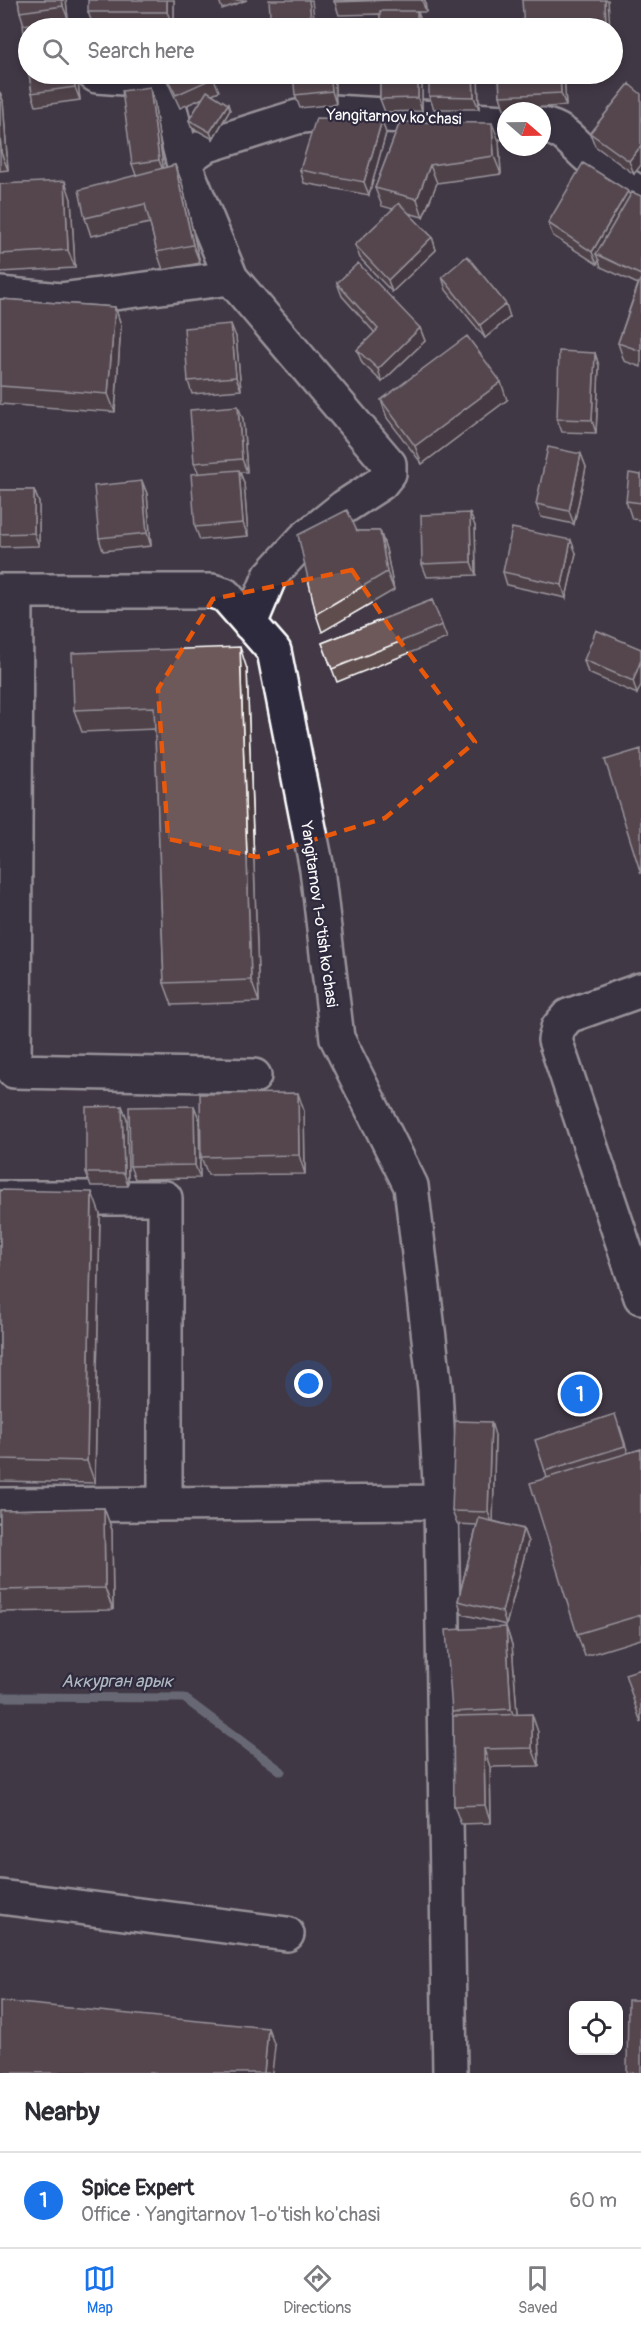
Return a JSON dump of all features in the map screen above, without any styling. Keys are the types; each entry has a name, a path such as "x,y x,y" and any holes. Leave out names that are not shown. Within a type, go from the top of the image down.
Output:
{"street":[{"path":"78,0 80,18"},
{"path":"157,84 165,89 183,161 231,278 389,464 389,473 381,483 344,507 304,539 270,576 250,624"},
{"name":"Yangitarnov ko'chasi","path":"183,161 205,146 297,117 321,113 497,121"},
{"path":"551,127 556,128 589,158 641,194"},
{"path":"0,294 60,300 231,278"},
{"path":"8,591 14,1071 254,1076"},
{"name":"Yangitarnov 1-o'tish ko'chasi","path":"8,591 212,591 225,595 274,651 317,869 337,1038 411,1186 435,1389 441,1502 450,2073"},
{"path":"641,990 568,1016 558,1028 555,1040 641,1297"},
{"path":"0,1198 165,1198 165,1504"},
{"path":"0,1505 441,1502"},
{"path":"0,1897 287,1934"}],"highlighted area":[{"path":"352,570 391,629 475,742 385,818 257,857 168,839 158,689 213,599"}],"building":[{"path":"18,0 62,0 63,6 20,12"},
{"path":"88,0 167,0 167,12 88,12"},
{"path":"269,0 309,0 311,18 270,18"},
{"path":"334,0 391,0 334,2"},
{"path":"522,0 605,0 606,18 523,18"},
{"path":"380,11 417,11 417,18 380,18"},
{"path":"31,84 75,84 75,87 32,93"},
{"path":"170,84 201,84 176,95"},
{"path":"294,84 331,84 332,91 295,95"},
{"path":"380,84 418,84 418,98 380,99"},
{"path":"429,84 473,84 474,97 429,96"},
{"path":"499,84 561,84 561,93 500,96"},
{"path":"629,84 641,94 641,146 629,161 590,133"},
{"path":"150,87 159,160 132,164 122,91"},
{"path":"207,91 228,104 210,132 189,120"},
{"path":"316,118 382,120 364,182 300,170"},
{"path":"400,122 492,123 494,156 430,165 417,199 375,188"},
{"path":"583,163 628,191 592,252 548,223"},
{"path":"175,165 193,245 157,252 145,204 85,218 79,190"},
{"path":"65,181 68,250 0,254 0,184"},
{"path":"632,192 641,196 641,275 596,254"},
{"path":"399,203 432,237 388,280 355,245"},
{"path":"467,256 506,304 480,325 442,277"},
{"path":"358,263 420,328 378,369 357,350 378,329 337,283"},
{"path":"641,280 641,351 618,343"},
{"path":"0,299 115,307 108,394 0,386"},
{"path":"231,324 236,377 188,381 184,328"},
{"path":"467,336 501,382 415,446 381,400"},
{"path":"559,351 595,353 592,420 557,419"},
{"path":"238,406 242,459 194,463 190,410"},
{"path":"548,447 581,454 569,511 536,504"},
{"path":"239,470 243,523 195,527 191,474"},
{"path":"629,473 641,475 641,503 626,501"},
{"path":"142,481 147,533 99,538 94,486"},
{"path":"0,490 34,490 34,533 0,534"},
{"path":"347,510 357,531 380,531 387,572 316,614 298,535"},
{"path":"470,513 471,562 422,564 421,515"},
{"path":"512,528 571,540 562,585 503,572"},
{"path":"432,600 442,625 332,669 322,643"},
{"path":"596,630 641,649 641,660 633,681 584,660"},
{"path":"240,647 251,980 164,983 154,707 74,710 72,653"},
{"path":"641,749 641,874 605,760"},
{"path":"298,1093 299,1155 201,1157 200,1094"},
{"path":"122,1106 124,1173 86,1173 86,1107"},
{"path":"194,1106 195,1165 130,1166 129,1107"},
{"path":"0,1190 92,1192 87,1461 0,1459"},
{"path":"615,1414 625,1446 545,1471 535,1440"},
{"path":"455,1421 491,1422 488,1512 452,1511"},
{"path":"641,1449 641,1615 577,1634 530,1483"},
{"path":"104,1508 105,1588 0,1590 0,1510"},
{"path":"479,1518 523,1529 502,1612 458,1601"},
{"path":"506,1627 511,1709 452,1712 446,1630"},
{"path":"641,1669 641,1723 625,1674"},
{"path":"532,1714 532,1748 484,1749 485,1805 454,1806 453,1716"},
{"path":"628,2000 641,2000 641,2073 627,2073"},
{"path":"0,2001 268,2028 264,2073 0,2073"}],"waterway":[{"name":"Аккурган арык","path":"0,1697 184,1698 281,1771"}],"place":[{"name":"Spice Expert","path":"580,1394"}]}
